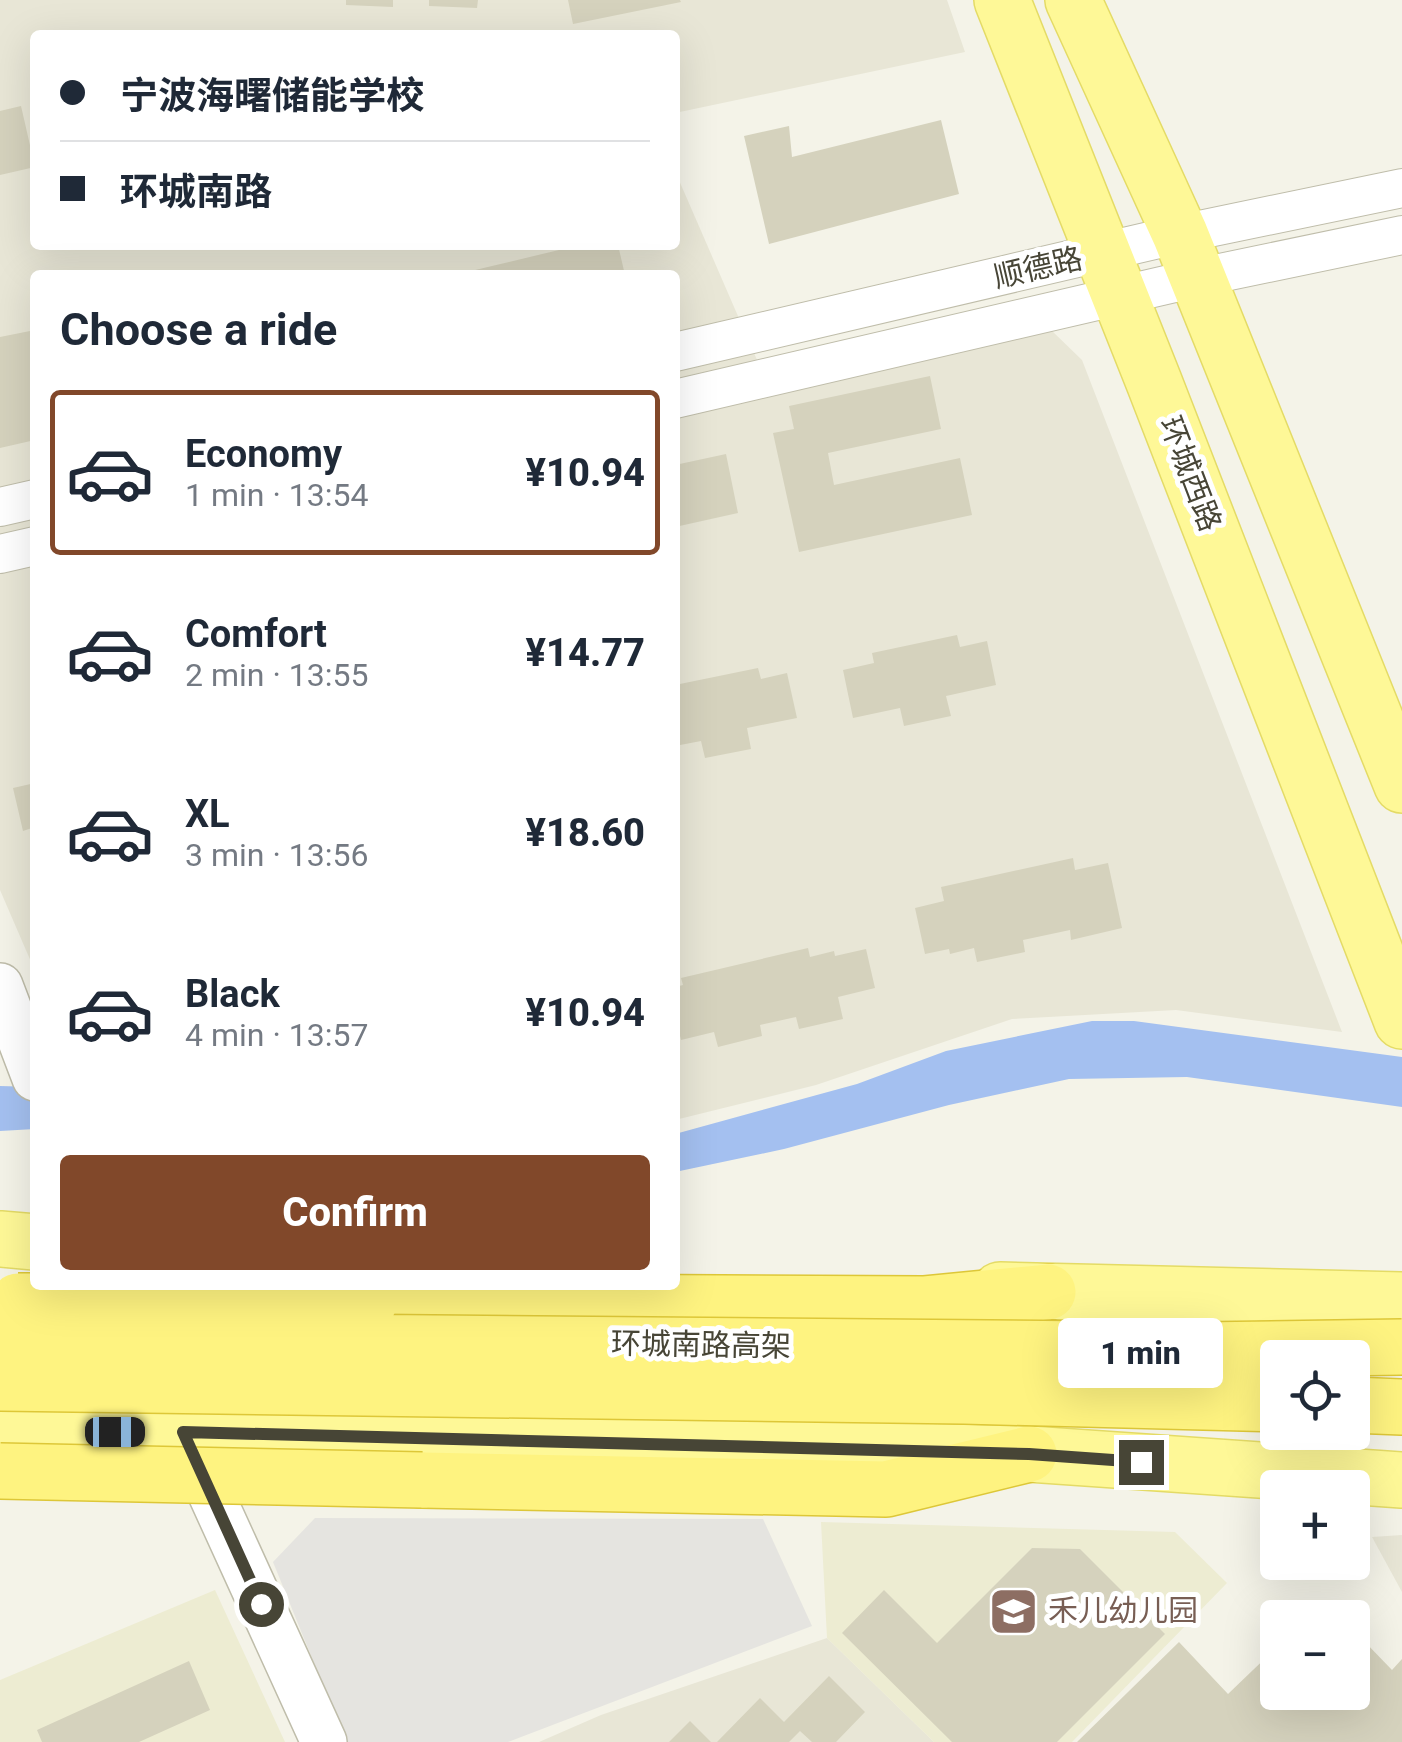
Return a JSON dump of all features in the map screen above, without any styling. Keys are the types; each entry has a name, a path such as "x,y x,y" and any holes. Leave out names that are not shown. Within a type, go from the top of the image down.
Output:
{"highway":[{"path":"0,1301 923,1304 1048,1292"},
{"name":"环城南路高架","path":"0,1339 1201,1350 1402,1346"},
{"name":"环城南路高架","path":"0,1383 1260,1404"},
{"path":"1370,1406 1402,1406"},
{"path":"0,1471 886,1489 1029,1454"}],"main road":[{"name":"环城西路","path":"1002,0 1402,1021"},
{"path":"1072,0 1188,256 1402,785"},
{"path":"0,1239 30,1242"},
{"path":"680,1282 1402,1300"},
{"path":"0,1433 183,1432 1029,1454 1402,1480"}],"street":[{"name":"顺德路","path":"680,397 1111,274 1188,256 1402,188"},
{"name":"顺德路","path":"1188,256 1402,235"},
{"name":"顺德路","path":"680,351 1111,274"},
{"path":"0,507 30,500"},
{"path":"0,554 30,547"},
{"path":"0,986 30,1065"},
{"path":"123,1290 324,1742"}],"shaded area":[{"path":"0,0 947,0 965,52 680,112 680,30 30,30 30,250 680,250 680,183 771,392 1050,329 1082,360 1342,1032 1176,1010 1012,1019 816,1085 680,1119 680,270 30,270 30,959 0,890"},
{"path":"315,1518 763,1519 812,1626 508,1742 346,1742 273,1562"},
{"name":"禾儿幼儿园","path":"821,1522 1175,1532 1227,1583 1072,1742 934,1742 827,1638"},
{"path":"1402,1535 1402,1592 1372,1537"},
{"path":"215,1590 285,1742 0,1742 0,1680"},
{"path":"827,1638 934,1742 539,1742 601,1715"}],"water":[{"path":"1092,1021 1134,1021 1402,1057 1402,1107 1187,1077 1069,1079 680,1171 680,1133 857,1084 946,1051"},
{"path":"0,1086 30,1087 30,1129 0,1131"}],"building":[{"path":"346,0 393,0 393,7 346,5"},
{"path":"429,0 478,0 477,8 429,6"},
{"path":"568,0 680,0 681,2 573,24"},
{"path":"21,106 30,145 30,168 0,175 0,111"},
{"path":"941,120 959,194 769,244 744,136 789,126 792,157"},
{"path":"559,250 619,250 624,270 475,270"},
{"path":"30,331 30,441 0,448 0,337"},
{"path":"930,376 941,429 828,453 834,485 960,458 972,515 799,552 773,433 794,429 789,406"},
{"path":"726,454 738,513 680,526 680,464"},
{"path":"957,635 960,647 987,641 996,685 946,696 951,716 904,726 900,708 853,718 843,670 874,663 872,653"},
{"path":"758,668 761,679 787,673 797,718 747,728 751,749 705,758 701,741 680,745 680,684"},
{"path":"30,784 30,829 23,831 13,788"},
{"path":"1073,858 1075,870 1108,863 1122,928 1071,940 1070,930 1023,940 1025,952 977,962 974,948 950,954 949,949 925,954 915,908 944,901 941,887"},
{"path":"808,948 810,957 866,949 875,988 838,997 843,1019 799,1029 796,1017 760,1025 762,1036 718,1047 714,1032 681,1040 681,978"},
{"path":"1032,1548 1080,1549 1165,1634 1057,1742 952,1742 842,1633 884,1590 937,1643"},
{"path":"1179,1642 1228,1694 1260,1663 1260,1710 1370,1710 1370,1647 1392,1670 1402,1659 1402,1742 1077,1742"},
{"path":"189,1661 210,1710 139,1742 42,1742 37,1730"},
{"path":"829,1676 865,1712 836,1742 812,1742 800,1731 789,1742 717,1742 760,1698 784,1722"},
{"path":"690,1721 711,1742 669,1742"}],"place":[{"name":"禾儿幼儿园","path":"1013,1611"}],"route":[{"path":"261,1604 183,1432 1029,1454 1141,1462"}]}
